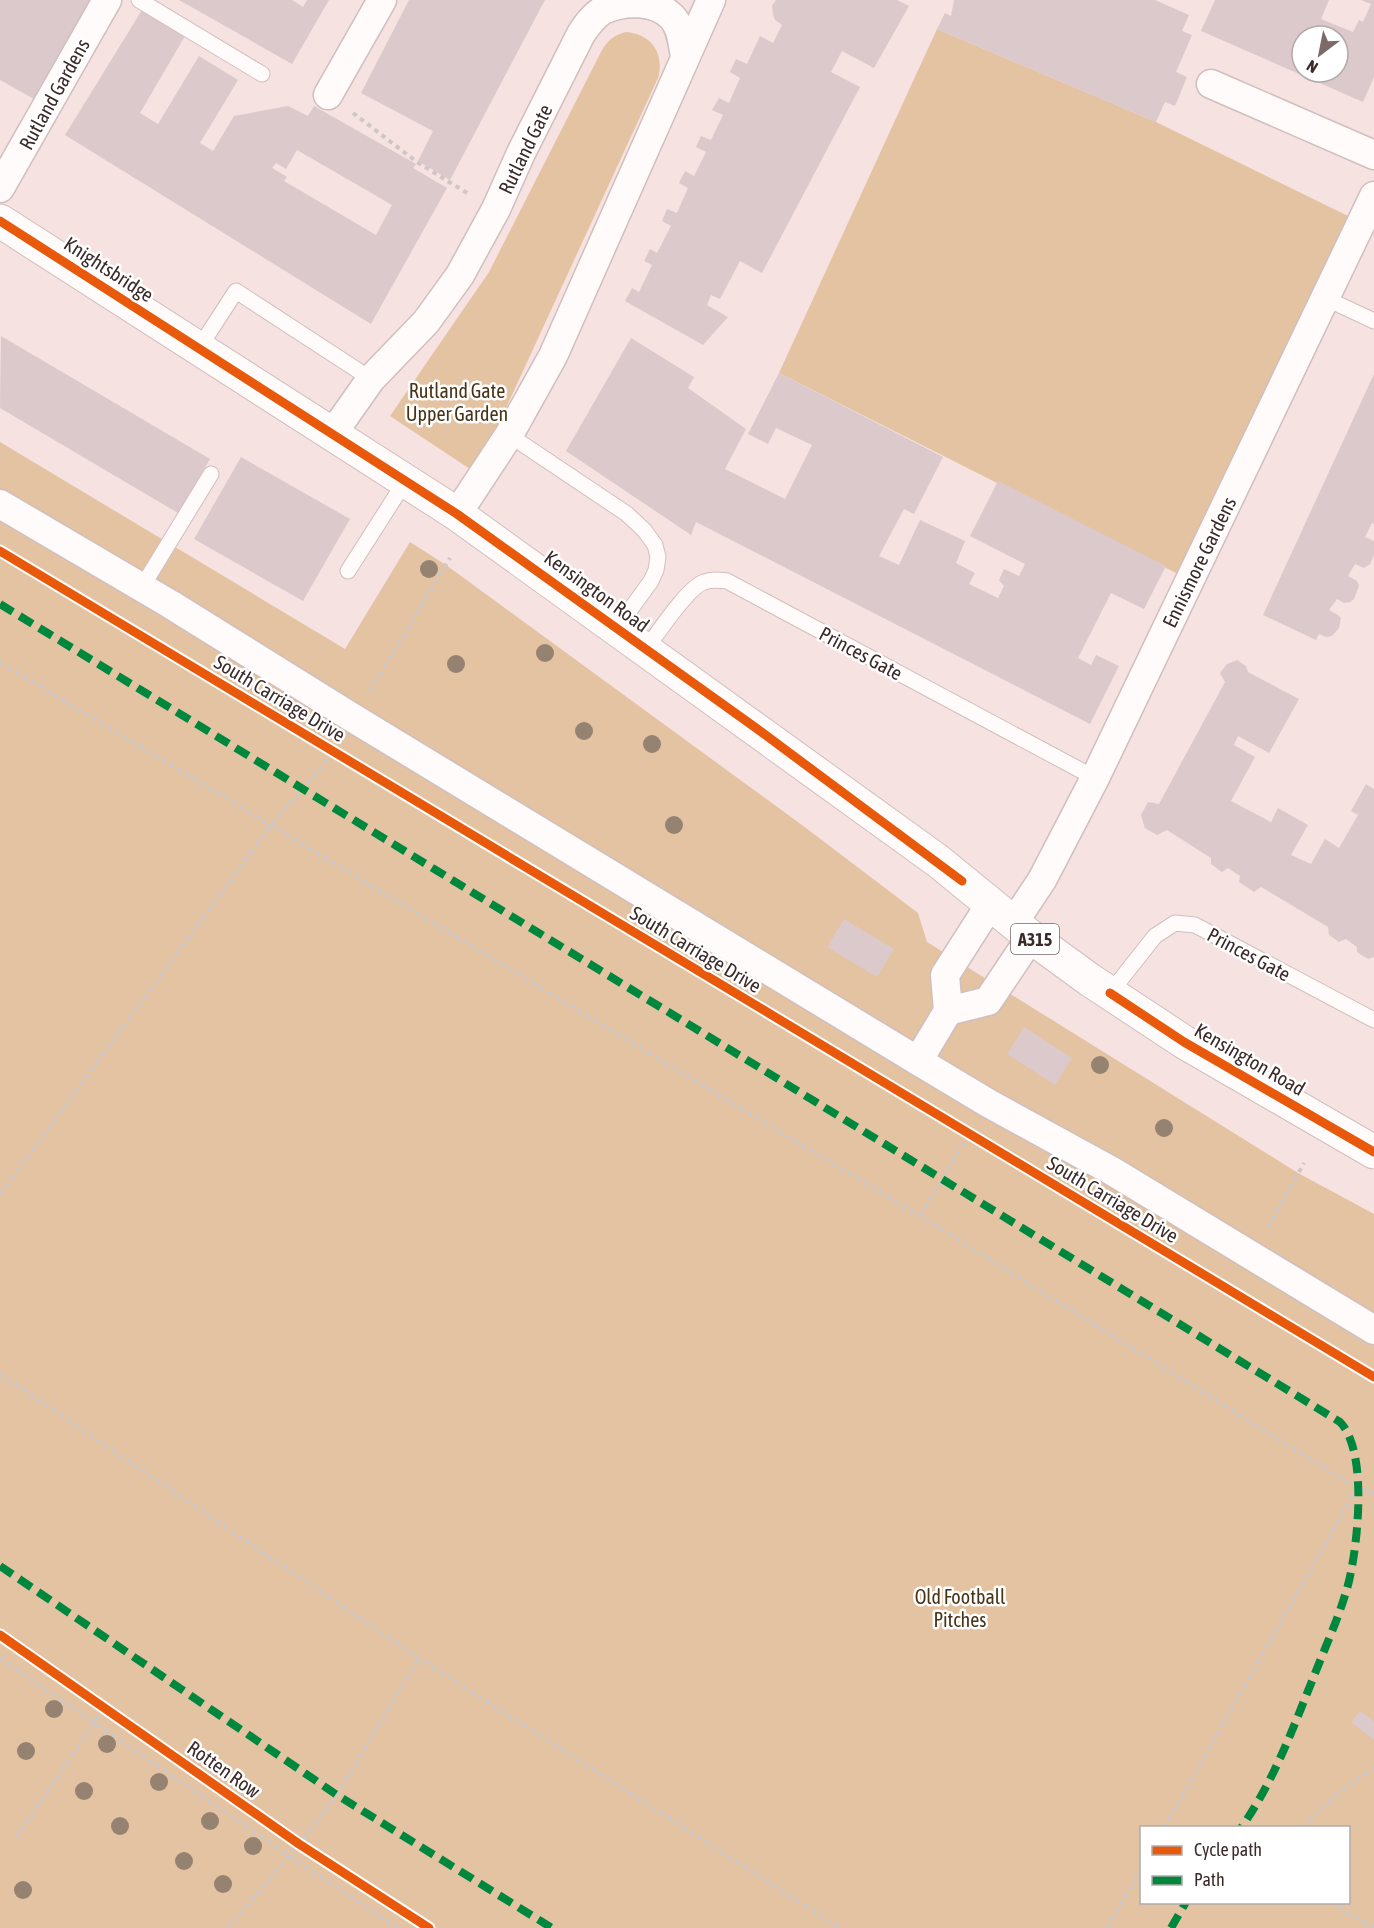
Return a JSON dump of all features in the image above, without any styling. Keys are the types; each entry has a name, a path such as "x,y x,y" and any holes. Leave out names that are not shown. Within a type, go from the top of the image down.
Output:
{"main road":[{"name":"Knightsbridge","path":"0,221 199,348"},
{"name":"Kensington Road","path":"199,348 457,514 919,847 1012,921 1110,993 1184,1042 1374,1152"}],"street":[{"name":"Rutland Gardens","path":"0,188 107,0"},
{"path":"328,94 382,0"},
{"path":"457,514 509,435 553,356 711,0"},
{"name":"Rutland Gate","path":"333,433 371,379 426,322 460,275 496,209 521,153 590,20 592,5 653,1 672,16 680,31 685,56"},
{"path":"1211,84 1374,155"},
{"name":"Ennismore Gardens","path":"1012,921 1042,880 1095,778 1374,196"},
{"name":"South Carriage Drive","path":"0,504 142,587 918,1061 988,1103 1112,1171 1374,1330"},
{"path":"918,1061 948,1011 945,975 1012,921"},
{"path":"948,1011 988,1001 1012,921"}],"lane":[{"path":"139,0 262,74"},
{"path":"199,348 236,291 371,379"},
{"path":"1325,297 1374,321"},
{"path":"509,435 627,514 644,530 655,545 658,557 651,581 617,628"},
{"path":"142,587 212,474"},
{"path":"348,571 406,480"},
{"name":"Princes Gate","path":"646,649 689,593 701,582 727,581 1095,778"},
{"name":"Princes Gate","path":"1110,993 1155,936 1175,923 1195,926 1374,1020"}],"path":[{"path":"328,94 417,162 449,183"},
{"path":"367,695 450,558"},
{"path":"0,662 920,1216 1357,1488 1374,1493"},
{"path":"0,1194 272,824 328,759"},
{"path":"920,1216 964,1143"},
{"path":"1268,1227 1304,1163"},
{"path":"0,1374 418,1658 840,1928"},
{"path":"1165,1826 1357,1488"},
{"path":"0,1658 289,1857 398,1928"},
{"path":"228,1928 289,1857 337,1795 418,1658"},
{"path":"95,1701 115,1714"},
{"path":"16,1838 105,1707"},
{"path":"1305,1826 1326,1804 1374,1768"},
{"path":"289,1838 309,1851"},
{"path":"1107,1928 1140,1871"},
{"path":"1334,1904 1374,1928"}],"green space":[{"path":"937,29 1156,122 1350,217 1180,575 779,373"},
{"name":"Rutland Gate Upper Garden","path":"626,32 643,37 654,46 658,53 660,69 658,78 476,473 390,416 489,272 602,50 612,38"},
{"name":"Old Football Pitches","path":"0,442 345,649 410,542 446,565 806,828 918,913 927,942 1298,1173 1374,1214 1374,1928 0,1928"}],"building":[{"path":"0,0 91,0 34,99 0,80"},
{"path":"179,0 292,0 303,7 307,0 329,0 292,64"},
{"path":"409,0 545,0 450,180 418,161 433,131 361,93"},
{"path":"776,0 897,0 909,6 874,68 842,51 831,72 860,87 762,273 740,261 720,299 711,295 707,305 728,317 703,345 625,301 632,288 639,292 652,265 644,261 650,249 657,253 671,226 662,221 667,209 677,213 688,188 679,183 685,171 694,176 706,152 696,147 701,136 711,140 723,115 712,110 719,98 729,103 740,78 730,72 736,59 747,64 760,36 773,43 782,25 775,20 773,14 772,6"},
{"path":"954,0 1155,0 1189,15 1182,31 1192,35 1176,72 1187,77 1175,106 1165,102 1156,122 937,29 945,13 951,16"},
{"path":"1215,0 1329,0 1321,19 1333,24 1290,24 1290,70 1201,31"},
{"path":"1361,0 1374,0 1374,77 1363,102 1322,84 1350,84 1350,31 1353,32 1359,20 1363,22 1371,4"},
{"path":"142,10 185,36 140,113 158,124 199,56 238,80 200,143 213,151 234,116 288,106 308,116 314,106 416,164 413,168 447,188 371,324 65,135","holes":["297,150 392,205 376,235 284,181 287,177 272,168 276,163 286,169"]},
{"path":"1,336 210,459 178,513 0,408"},
{"path":"631,338 694,377 688,388 746,429 725,469 785,499 812,445 776,428 768,444 748,434 779,373 943,457 914,514 904,509 879,556 899,565 920,520 965,541 956,563 975,573 969,584 998,598 1004,586 999,580 1004,569 1019,576 1025,564 970,536 998,481 1166,566 1144,609 1111,593 1078,658 1091,665 1096,655 1119,666 1090,724 696,522 691,535 566,451"},
{"path":"1374,374 1374,524 1372,523 1365,537 1374,541 1374,555 1370,564 1364,568 1355,564 1348,576 1357,581 1359,586 1354,599 1344,603 1337,599 1329,610 1341,618 1339,628 1332,636 1326,637 1319,634 1316,640 1263,615"},
{"path":"241,457 350,519 303,601 194,539"},
{"path":"1237,660 1246,666 1248,672 1299,699 1269,753 1238,736 1234,745 1255,757 1231,801 1271,822 1278,808 1308,825 1291,855 1311,864 1325,839 1339,848 1358,815 1351,811 1366,784 1374,789 1374,957 1368,959 1357,952 1357,947 1346,939 1339,942 1329,935 1328,927 1261,887 1254,892 1239,882 1240,876 1228,868 1222,872 1211,864 1211,858 1167,830 1157,835 1145,828 1141,815 1148,802 1159,804 1225,682 1220,673 1227,664"},
{"path":"844,919 894,949 877,977 827,947"},
{"path":"1024,1027 1072,1058 1055,1085 1007,1054"},
{"path":"1360,1711 1374,1721 1374,1740 1351,1722"}],"marked path":[{"path":"0,604 1340,1422 1349,1436 1358,1475 1357,1522 1349,1581 1333,1629 1282,1754 1242,1826"},
{"path":"0,1566 337,1795 552,1928"},
{"path":"1171,1928 1185,1904"}],"cycle path":[{"path":"0,221 457,514 756,728 962,881"},
{"path":"0,551 1374,1377"},
{"path":"1110,993 1184,1042 1374,1152"},
{"name":"Rotten Row","path":"0,1635 299,1844 429,1928"}]}
